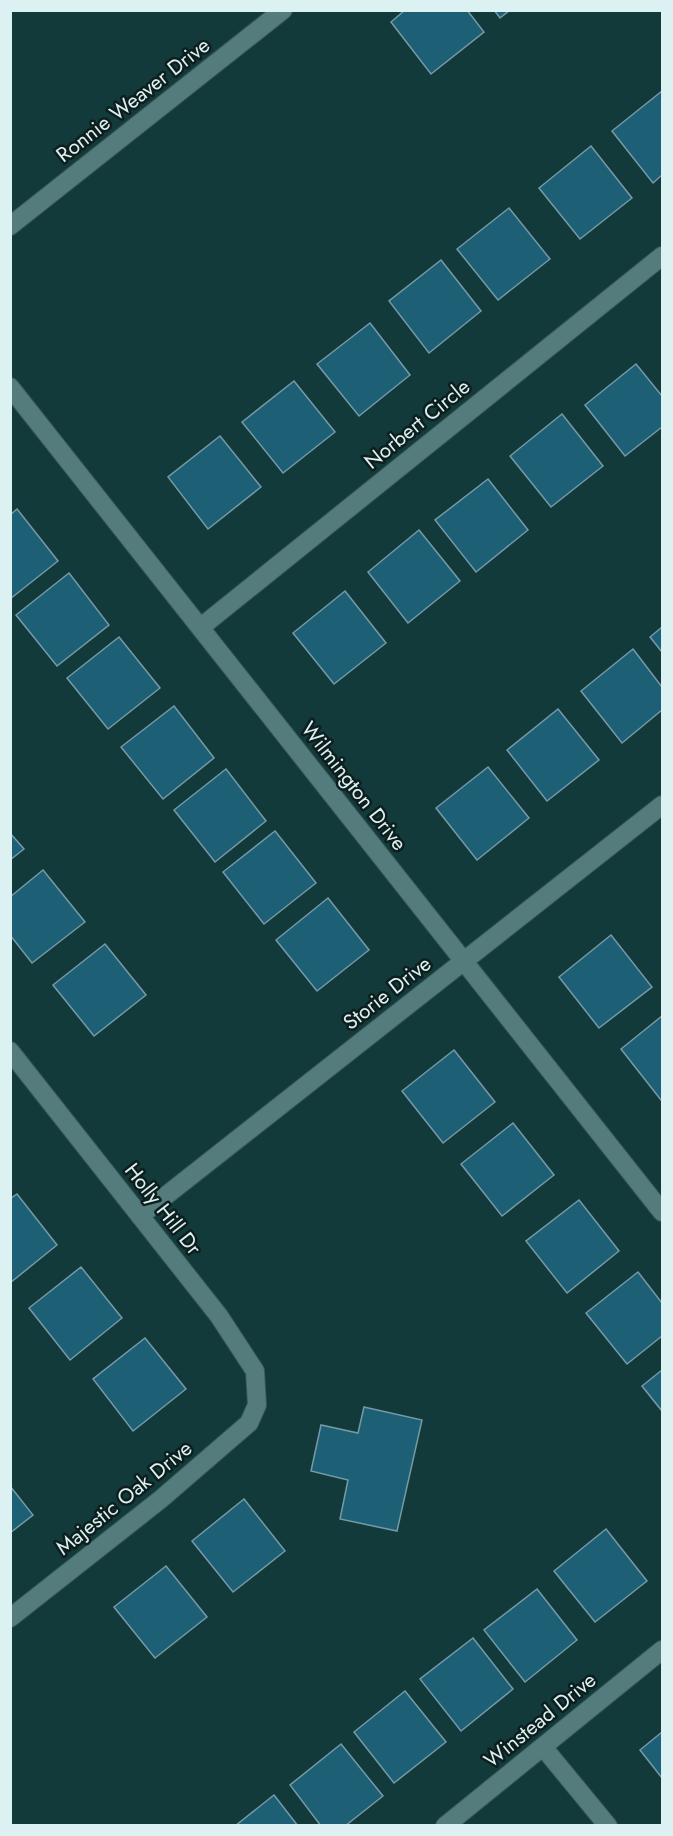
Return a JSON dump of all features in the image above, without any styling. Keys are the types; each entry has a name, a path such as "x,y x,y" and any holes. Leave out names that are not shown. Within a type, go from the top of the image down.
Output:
{"street":[{"name":"Ronnie Weaver Drive","path":"10,226 283,10"},
{"name":"Norbert Circle","path":"201,627 663,256"},
{"name":"Wilmington Drive","path":"10,387 663,1212"},
{"name":"Storie Drive","path":"140,1216 663,805"},
{"name":"Holly Hill Dr","path":"10,1051 219,1316 255,1371 257,1405"},
{"name":"Majestic Oak Drive","path":"10,1618 161,1499 249,1423 257,1405"},
{"name":"Winstead Drive","path":"445,1826 663,1650"},
{"path":"543,1747 608,1826"}],"building":[{"path":"405,10 467,10 484,32 431,74 391,22"},
{"path":"494,10 510,10 500,18"},
{"path":"662,91 662,175 653,183 612,131"},
{"path":"591,146 632,198 580,239 539,188"},
{"path":"509,208 550,259 498,300 457,249"},
{"path":"441,260 481,311 429,353 389,301"},
{"path":"370,323 410,375 359,416 317,364"},
{"path":"636,364 662,396 662,427 625,456 585,405"},
{"path":"294,381 335,432 283,473 242,422"},
{"path":"562,414 603,466 551,507 510,456"},
{"path":"220,436 261,487 208,529 168,477"},
{"path":"488,479 528,530 476,572 435,520"},
{"path":"17,509 58,561 10,599 10,515"},
{"path":"419,530 460,581 408,623 368,572"},
{"path":"69,573 109,625 57,666 16,615"},
{"path":"345,591 386,643 334,684 293,633"},
{"path":"662,627 662,652 650,637"},
{"path":"119,637 160,688 108,729 67,678"},
{"path":"633,649 662,687 662,710 622,743 581,691"},
{"path":"174,706 214,758 163,799 121,747"},
{"path":"558,709 599,760 547,801 507,750"},
{"path":"488,767 529,818 477,860 436,808"},
{"path":"226,769 266,821 215,862 174,810"},
{"path":"275,831 316,883 264,924 223,872"},
{"path":"10,833 24,849 10,860"},
{"path":"43,870 85,922 32,963 10,935 10,897"},
{"path":"328,898 369,950 317,991 276,940"},
{"path":"611,935 652,987 599,1028 559,977"},
{"path":"105,944 146,995 94,1036 53,985"},
{"path":"662,1016 662,1100 661,1100 621,1049"},
{"path":"454,1050 495,1102 443,1143 402,1091"},
{"path":"513,1123 554,1175 502,1216 461,1164"},
{"path":"17,1194 57,1245 10,1283 10,1199"},
{"path":"579,1200 619,1251 567,1293 526,1241"},
{"path":"81,1267 122,1318 70,1360 29,1308"},
{"path":"638,1272 662,1303 662,1336 627,1364 586,1313"},
{"path":"145,1338 186,1389 133,1431 93,1379"},
{"path":"662,1370 662,1411 642,1386"},
{"path":"364,1407 422,1420 397,1531 340,1519 348,1480 311,1471 321,1425 358,1433"},
{"path":"10,1486 33,1515 10,1533"},
{"path":"244,1499 285,1551 233,1592 192,1541"},
{"path":"606,1529 647,1581 595,1622 554,1571"},
{"path":"166,1566 207,1617 155,1658 114,1607"},
{"path":"537,1589 577,1640 525,1682 484,1630"},
{"path":"473,1638 513,1689 461,1731 420,1679"},
{"path":"405,1691 446,1742 394,1783 354,1732"},
{"path":"662,1732 662,1778 640,1750"},
{"path":"341,1744 383,1796 345,1826 321,1826 290,1785"},
{"path":"274,1795 298,1826 235,1826"}]}
